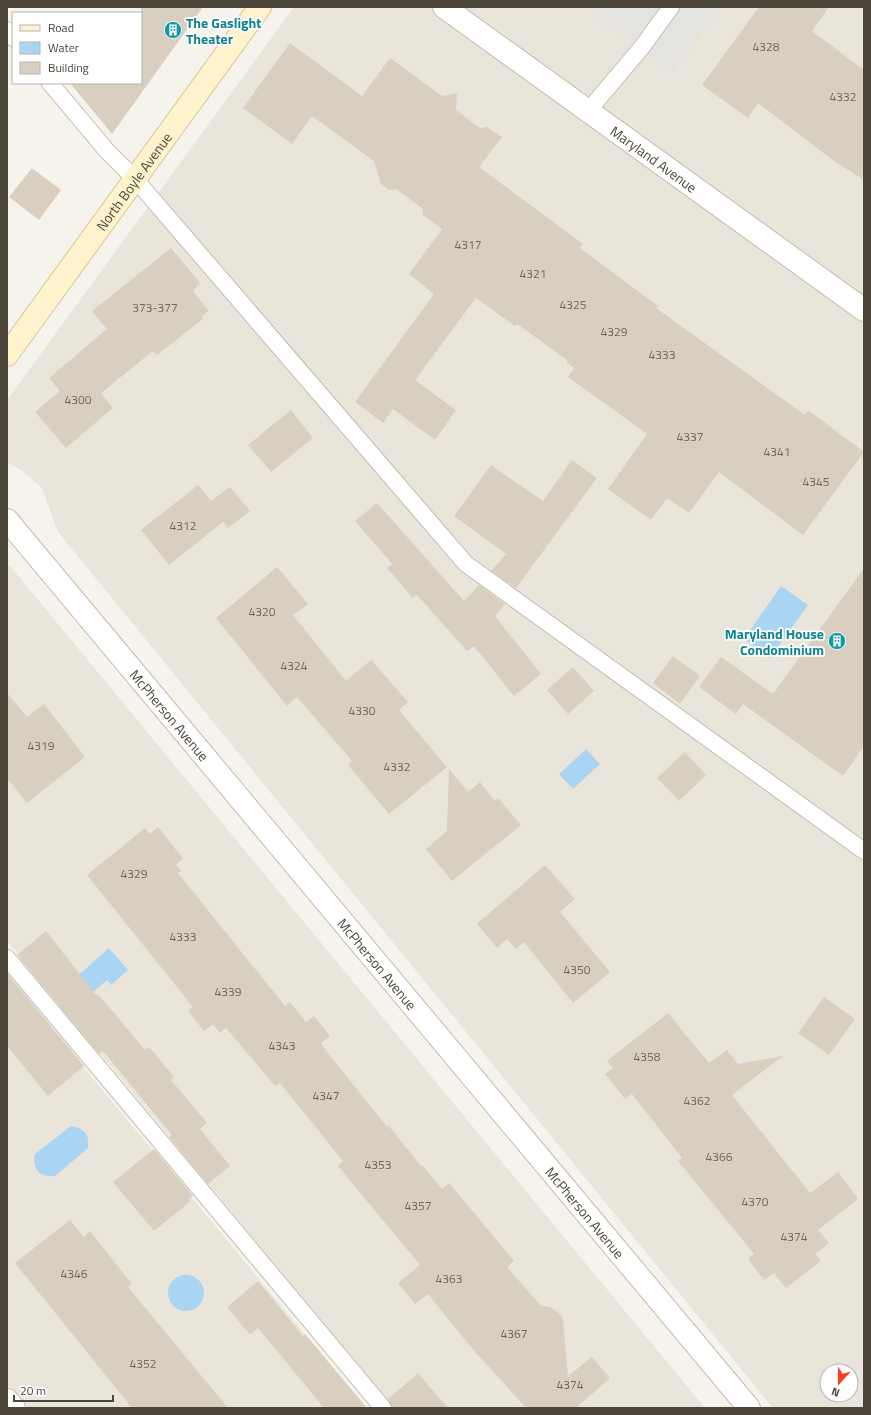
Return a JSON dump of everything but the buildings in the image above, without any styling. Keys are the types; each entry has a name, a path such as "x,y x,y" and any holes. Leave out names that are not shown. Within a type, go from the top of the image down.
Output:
{"street":[{"name":"North Boyle Avenue","path":"7,355 260,7"},
{"name":"Maryland Avenue","path":"444,7 864,310"},
{"name":"McPherson Avenue","path":"7,520 749,1408"},
{"path":"7,1400 14,1408"}],"lane":[{"path":"588,111 642,47 670,7"},
{"path":"51,84 107,152 135,179 466,564 864,851"},
{"path":"7,958 383,1408"}],"shaded area":[{"path":"294,7 864,7 864,1408 773,1408 58,532 42,488 21,470 7,462 7,400"},
{"path":"604,7 721,7 672,73 596,17"},
{"path":"7,564 705,1408 394,1408 7,941"},
{"path":"7,975 366,1408 7,1408"}],"water":[{"path":"781,586 808,605 770,658 744,639"},
{"path":"586,749 600,764 573,789 559,774"},
{"path":"109,948 128,970 111,985 107,980 77,1006 63,989"},
{"path":"71,1126 79,1128 85,1132 88,1139 88,1148 55,1176 45,1176 41,1174 36,1168 34,1159 35,1154"},
{"path":"190,1275 199,1280 203,1286 203,1300 199,1306 190,1311 182,1311 173,1306 169,1300 168,1289 173,1280 179,1276"}],"place":[{"name":"The Gaslight Theater","path":"173,30"},
{"name":"Maryland House Condominium","path":"837,641"}]}
